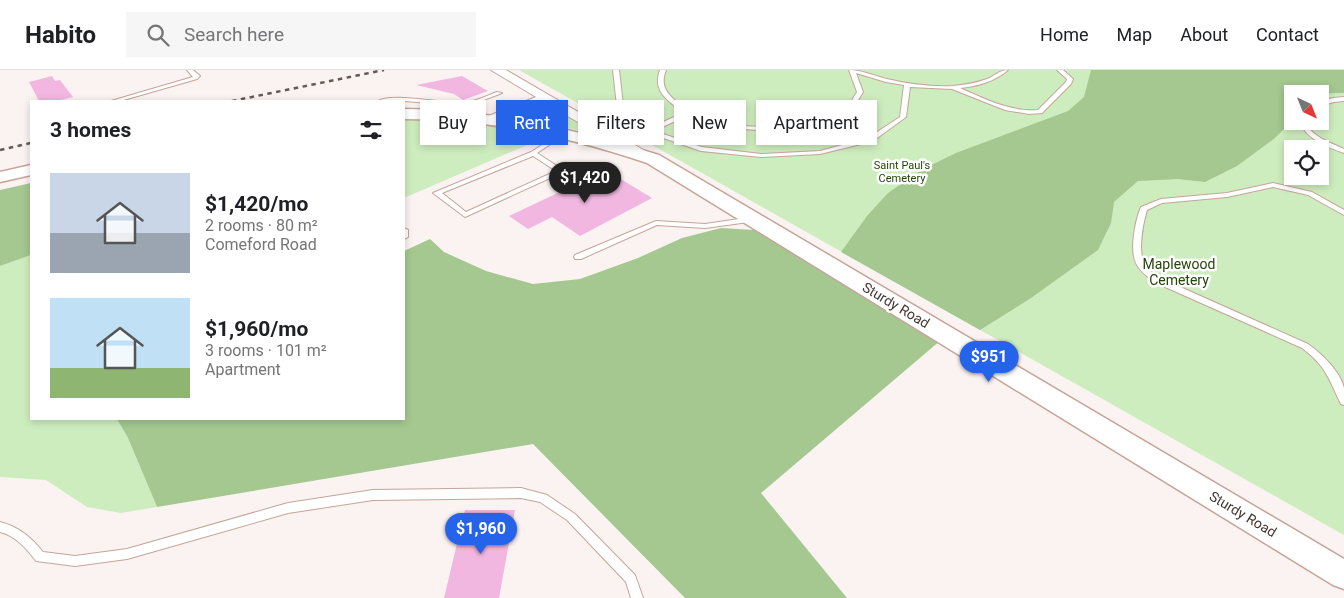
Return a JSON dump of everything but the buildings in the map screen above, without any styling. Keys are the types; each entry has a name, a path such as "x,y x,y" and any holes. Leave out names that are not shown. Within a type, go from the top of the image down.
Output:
{"street":[{"name":"Sturdy Road","path":"497,70 578,117"},
{"path":"491,120 545,98"},
{"path":"405,114 496,121"},
{"path":"568,134 653,159"},
{"name":"Sturdy Road","path":"628,145 1344,574"},
{"path":"0,176 30,170"}],"lane":[{"path":"118,100 195,78 197,76 190,70"},
{"path":"616,70 612,82 614,95 617,100"},
{"path":"664,70 660,82 662,90 668,99 674,103"},
{"path":"746,128 774,129 810,125 834,118 852,105 860,90 860,82 852,70"},
{"path":"852,70 870,77 907,86 951,87 986,81 1006,70"},
{"path":"951,87 1011,110 1022,113 1040,112 1069,83 1070,79 1060,70"},
{"path":"664,135 688,145 748,156 782,157 838,150 874,138 901,118 908,106 910,94 907,86"},
{"path":"405,101 468,104 499,93"},
{"path":"1329,101 1344,100"},
{"path":"1306,130 1344,151"},
{"path":"533,152 561,171 465,215 437,193 533,152 544,145"},
{"path":"1344,213 1310,193 1273,184 1227,195 1161,201 1144,209 1141,216 1137,257 1147,272 1157,280 1286,336 1319,355 1338,382 1344,401"},
{"path":"578,257 656,223 705,226 753,220"},
{"path":"0,527 12,529 31,544 40,557 74,561 127,554 288,508 373,495 521,493 543,498 571,517 631,579 637,598"}],"green space":[{"name":"Maplewood Cemetery","path":"519,70 1344,70 1344,535 652,145 664,145 664,100 578,100 578,103"},
{"path":"1091,70 1344,70 1344,93 1329,93 1329,85 1284,85 1284,129 1275,138 1237,166 1205,182 1178,179 1138,181 1114,202 1111,223 1098,250 1031,298 980,330 841,252 867,216 888,193 923,169 956,153 1068,111 1084,97"},
{"path":"568,117 578,123 578,130 568,128"},
{"path":"405,118 420,119 420,145 486,145 486,124 496,125 496,145 527,145 405,198"},
{"path":"30,183 30,255 0,266 0,190"},
{"path":"721,228 754,230 941,340 761,493 847,598 685,598 533,444 157,507 128,438 118,420 405,420 405,251 430,239 444,252 486,271 533,284 580,279 638,258 682,238"},
{"path":"30,255 30,420 118,420 128,438 157,507 121,513 87,507 46,480 0,477 0,266"}],"railway":[{"path":"237,100 384,70"},
{"path":"0,150 30,143"}],"park label":[{"name":"Saint Paul's Cemetery","path":"902,171"}]}
